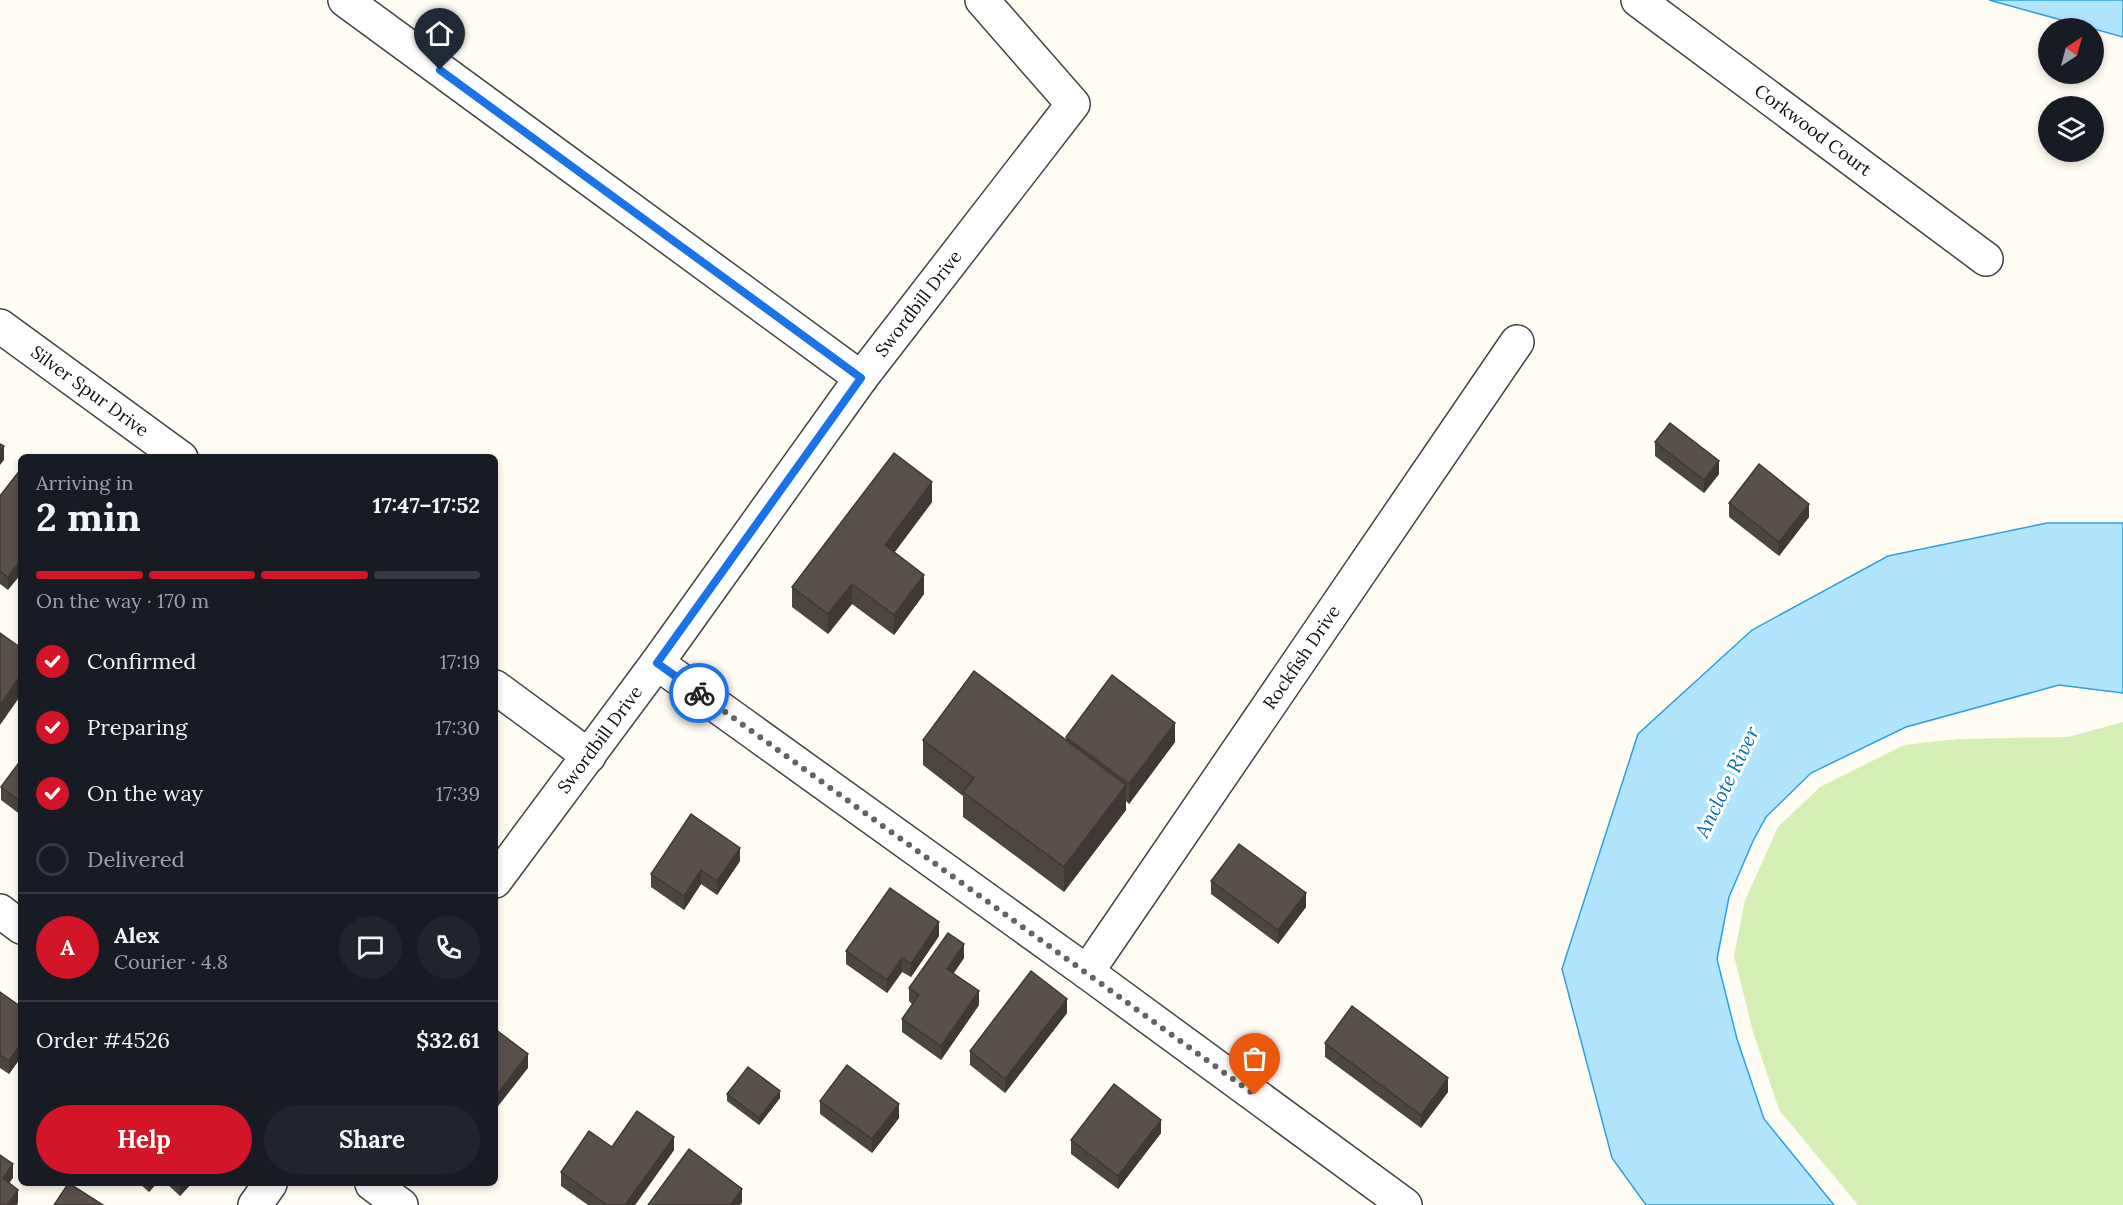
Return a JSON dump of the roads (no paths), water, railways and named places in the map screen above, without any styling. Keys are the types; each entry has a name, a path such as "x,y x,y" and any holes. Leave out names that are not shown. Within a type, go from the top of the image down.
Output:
{"street":[{"path":"345,0 861,378"},
{"name":"Swordbill Drive","path":"498,877 657,663 861,378 1073,104 982,0"},
{"name":"Corkwood Court","path":"1638,0 1986,259"},
{"name":"Silver Spur Drive","path":"0,326 176,454"},
{"name":"Rockfish Drive","path":"1087,972 1517,342"},
{"path":"657,663 1087,972 1405,1205"},
{"path":"498,689 589,756"},
{"path":"0,911 18,925"},
{"path":"255,1205 269,1186"},
{"path":"375,1186 401,1205"}],"water":[{"path":"1989,0 2123,0 2123,37 2104,32 2104,18 2054,18"},
{"name":"Anclote River","path":"2047,523 2123,523 2123,693 2059,685 1906,727 1811,773 1766,817 1729,897 1717,959 1737,1039 1764,1119 1834,1205 1646,1205 1612,1158 1562,969 1638,734 1752,630 1888,556"}]}
